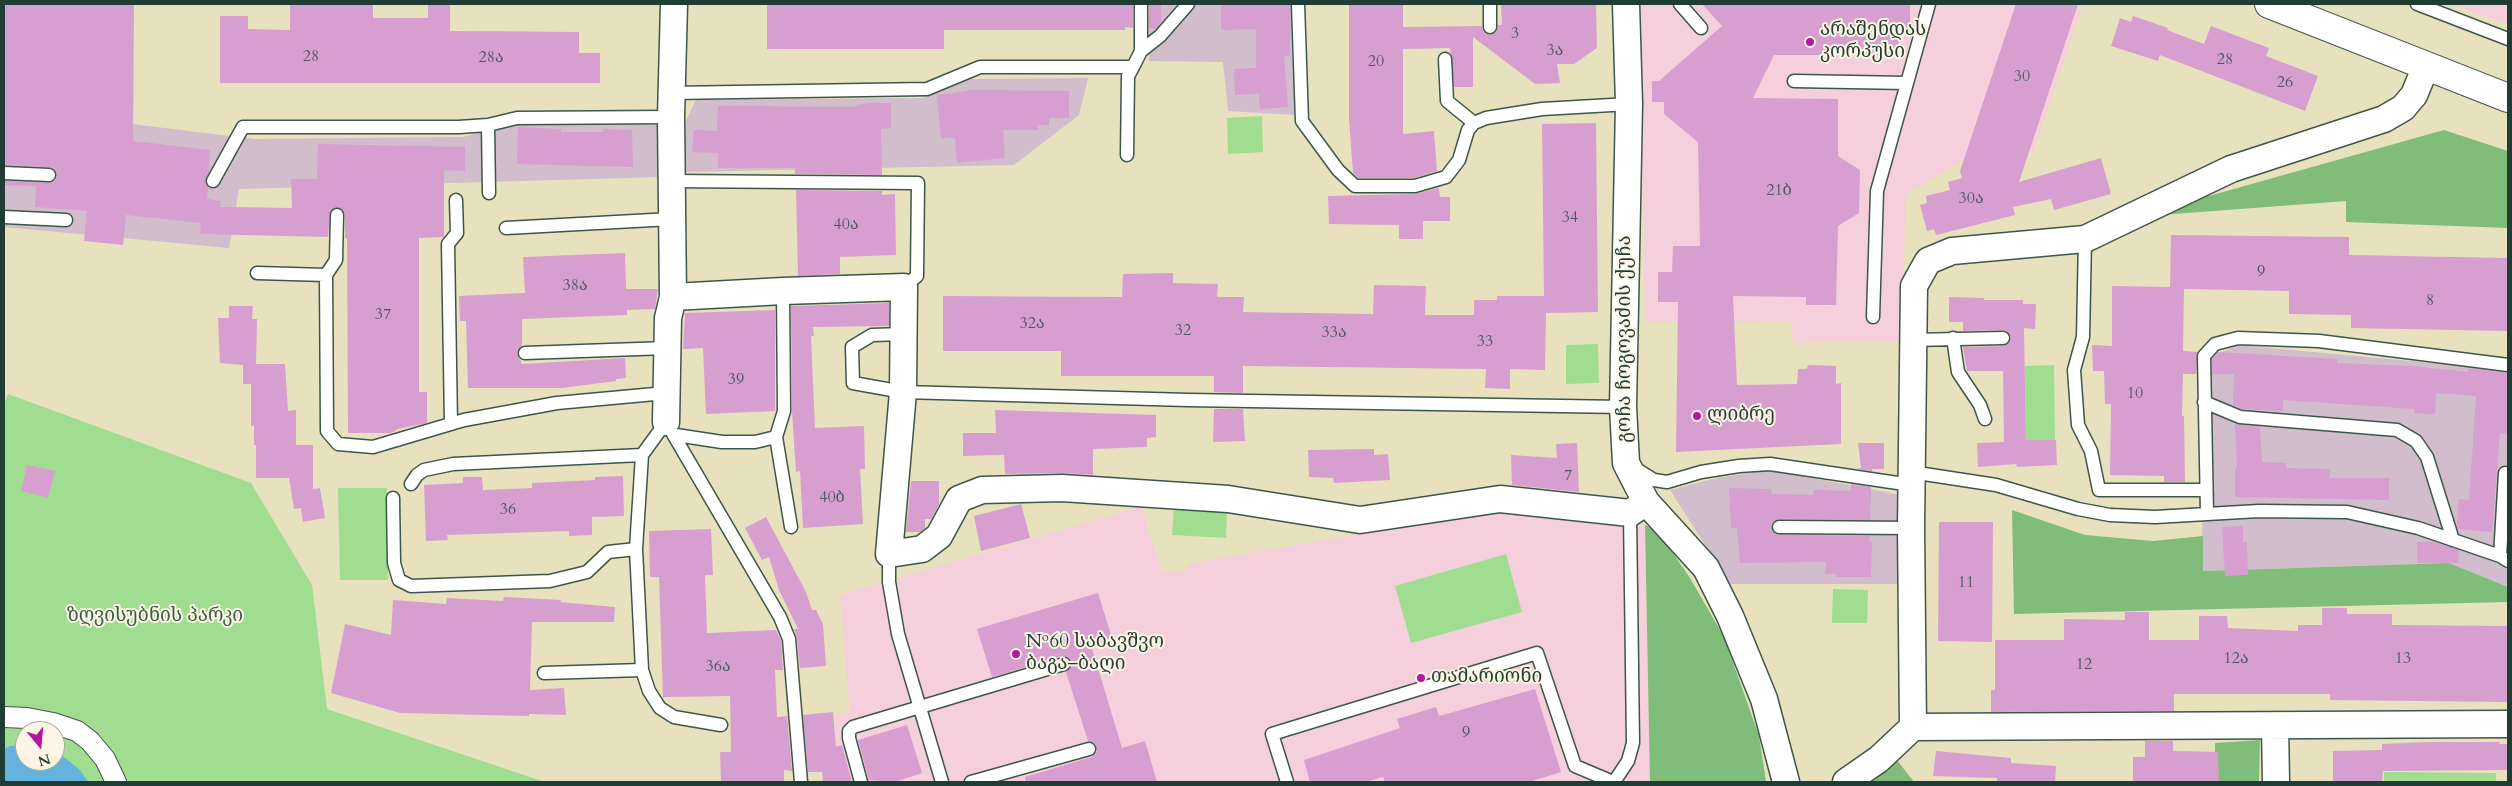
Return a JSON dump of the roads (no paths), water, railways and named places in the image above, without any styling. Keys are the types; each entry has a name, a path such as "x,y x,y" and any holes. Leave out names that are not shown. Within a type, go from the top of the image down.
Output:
{"main road":[{"path":"2269,4 2508,98"}],"street":[{"path":"671,429 666,393 668,318 673,297 671,181 674,4"},
{"name":"გოჩა ჩოგოვაძის ქუჩა","path":"1626,4 1629,104 1623,407 1626,463 1638,507 1706,568 1730,616 1764,699 1786,782"},
{"path":"1913,727 1910,528 1914,286 1928,261 1952,251 2085,239 2231,169 2384,119 2403,108 2414,95 2426,66"},
{"path":"673,297 783,290 904,287 903,392 889,554 922,549 939,536 959,499 982,490 1062,488 1228,499 1360,520 1500,499 1638,507"},
{"path":"4,718 27,718 53,723 77,731 90,741 106,759 116,782"},
{"path":"1846,782 1878,759 1913,727 2508,724"},
{"path":"2275,726 2276,782"}],"lane":[{"path":"1141,4 1141,51"},
{"path":"1127,155 1128,76 1141,51 1160,36 1188,4"},
{"path":"1298,4 1302,121 1338,170 1355,186 1415,186 1446,178 1459,160 1468,130 1474,123 1486,118 1542,108 1629,104"},
{"path":"1490,4 1490,27"},
{"path":"1680,4 1701,28"},
{"path":"1873,317 1877,191 1929,4"},
{"path":"2417,4 2508,39"},
{"path":"1445,58 1447,101 1474,123"},
{"path":"213,181 243,127 488,125 517,118 672,105 927,89 980,67 1133,67"},
{"path":"1794,81 1907,82"},
{"path":"488,125 489,193"},
{"path":"4,174 49,175"},
{"path":"671,181 918,183 917,276 904,287"},
{"path":"452,424 448,244 457,234 456,200"},
{"path":"337,215 336,260 326,275 326,431 338,444 373,447 452,424 557,403 666,393"},
{"path":"4,217 66,220"},
{"path":"506,228 671,219"},
{"path":"2085,239 2083,337 2074,370 2078,425 2091,451 2099,490 2206,490"},
{"path":"257,273 326,275"},
{"path":"783,290 784,411 776,437 791,527"},
{"path":"904,334 872,335 852,347 853,383 903,392 1198,400 1623,407"},
{"path":"1953,338 1958,372 1980,405 1985,418"},
{"path":"1913,340 2003,338"},
{"path":"2207,514 2204,356 2215,344 2238,338 2318,341 2508,365"},
{"path":"525,353 667,348"},
{"path":"2204,402 2240,417 2397,430 2416,441 2428,456 2453,540"},
{"path":"671,429 722,442 755,442 776,437"},
{"path":"411,484 417,475 424,470 453,464 642,455 671,429"},
{"path":"671,429 780,617 789,639 801,782"},
{"path":"642,455 636,549 642,670 649,691 660,708 674,717 721,725"},
{"path":"1626,463 1654,480 1668,482 1739,466 1770,464 1996,485 2078,509 2110,515 2155,517 2259,511 2347,512 2418,528 2504,559 2505,473"},
{"path":"393,498 394,563 399,580 411,586 550,581 587,572 608,552 636,549"},
{"path":"1287,782 1272,734 1537,653 1575,766 1613,782 1628,761 1633,743 1638,507"},
{"path":"1778,527 1910,528"},
{"path":"889,554 889,582 898,634 942,782"},
{"path":"860,782 849,731 853,727 1064,664"},
{"path":"544,673 642,670"},
{"path":"971,782 1089,749"}],"water":[{"path":"15,746 15,771 65,771 65,758 80,770 88,782 4,782 4,749"}],"place":[{"name":"არაშენდას კორპუსი","path":"1810,42"},
{"name":"ლიბრე","path":"1697,416"},
{"name":"№60 საბავშვო ბაგა–ბაღი","path":"1016,654"},
{"name":"თამარიონი","path":"1421,678"}],"park label":[{"name":"ზღვისუბნის პარკი","path":"155,617"}]}
